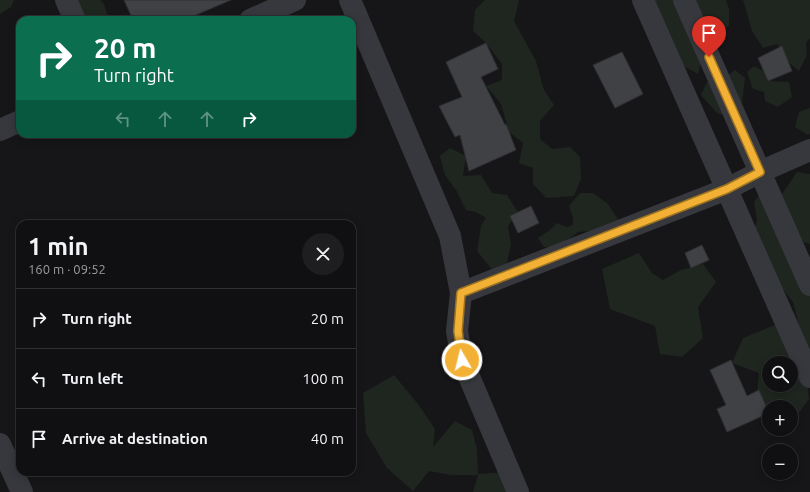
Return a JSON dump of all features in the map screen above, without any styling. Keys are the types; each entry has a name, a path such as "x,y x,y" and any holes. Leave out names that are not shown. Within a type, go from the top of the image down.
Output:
{"street":[{"path":"66,0 73,16"},
{"path":"259,16 295,0"},
{"path":"350,0 450,236 461,293 458,331 462,360 518,492"},
{"path":"643,0 810,377"},
{"path":"684,0 810,285"},
{"path":"0,130 16,123"},
{"path":"461,293 727,189 760,172 810,150"},
{"path":"0,444 22,492"}],"shaded area":[{"path":"0,0 14,0 11,7 0,14"},
{"path":"77,0 100,0 104,4 108,16 79,16"},
{"path":"485,0 519,1 514,21 536,61 544,90 554,105 540,121 540,139 552,149 570,147 580,157 581,179 574,196 546,198 533,184 533,168 519,163 523,143 509,132 501,104 486,86 502,80 502,64 486,43 473,31 475,10"},
{"path":"650,0 682,0 702,58 698,74 675,61"},
{"path":"689,0 726,0 729,9 729,26 715,35 708,31"},
{"path":"743,0 810,0 810,38 806,43 807,55 799,71 788,62 777,44 763,48 752,31"},
{"path":"754,66 763,71 768,81 789,82 792,97 778,107 765,101 764,92 753,89 747,72"},
{"path":"735,70 745,78 742,103 729,117 717,113 701,95 707,82 718,82"},
{"path":"810,108 810,134 808,135 795,127 799,112"},
{"path":"450,148 466,156 463,176 481,175 492,193 507,195 518,212 508,226 511,244 507,263 494,272 477,251 481,226 486,218 476,212 466,210 456,190 445,175 440,156"},
{"path":"797,172 810,174 810,244 803,242 810,291 810,364 793,302 773,277 753,237 757,220 754,202 760,194 791,218 782,194"},
{"path":"580,193 593,193 607,203 618,219 611,230 578,232 566,242 555,247 544,247 538,238 557,223 567,227 573,225 573,217 569,206"},
{"path":"639,253 652,273 663,280 681,270 703,264 716,282 698,307 703,338 682,357 660,354 655,326 610,309 602,269"},
{"path":"785,321 804,363 809,399 798,414 798,400 762,400 762,409 756,406 759,373 732,363 743,338"},
{"path":"394,375 418,404 435,429 433,447 455,421 472,430 477,449 478,474 512,472 521,492 473,492 478,475 451,475 429,471 413,491 387,468 366,433 363,393"}],"building":[{"path":"124,0 231,0 193,16 131,16"},
{"path":"486,43 498,69 481,77 505,125 506,124 516,150 469,171 460,135 455,137 439,106 462,97 446,62"},
{"path":"782,46 792,71 768,81 758,58"},
{"path":"622,52 643,94 615,108 593,65"},
{"path":"531,206 539,223 518,233 510,216"},
{"path":"702,245 709,260 691,268 685,253"},
{"path":"731,360 747,396 759,390 763,400 762,400 762,416 727,432 717,409 726,405 710,370"}],"route":[{"path":"462,360 458,331 461,293 727,189 760,172 709,57"}]}
